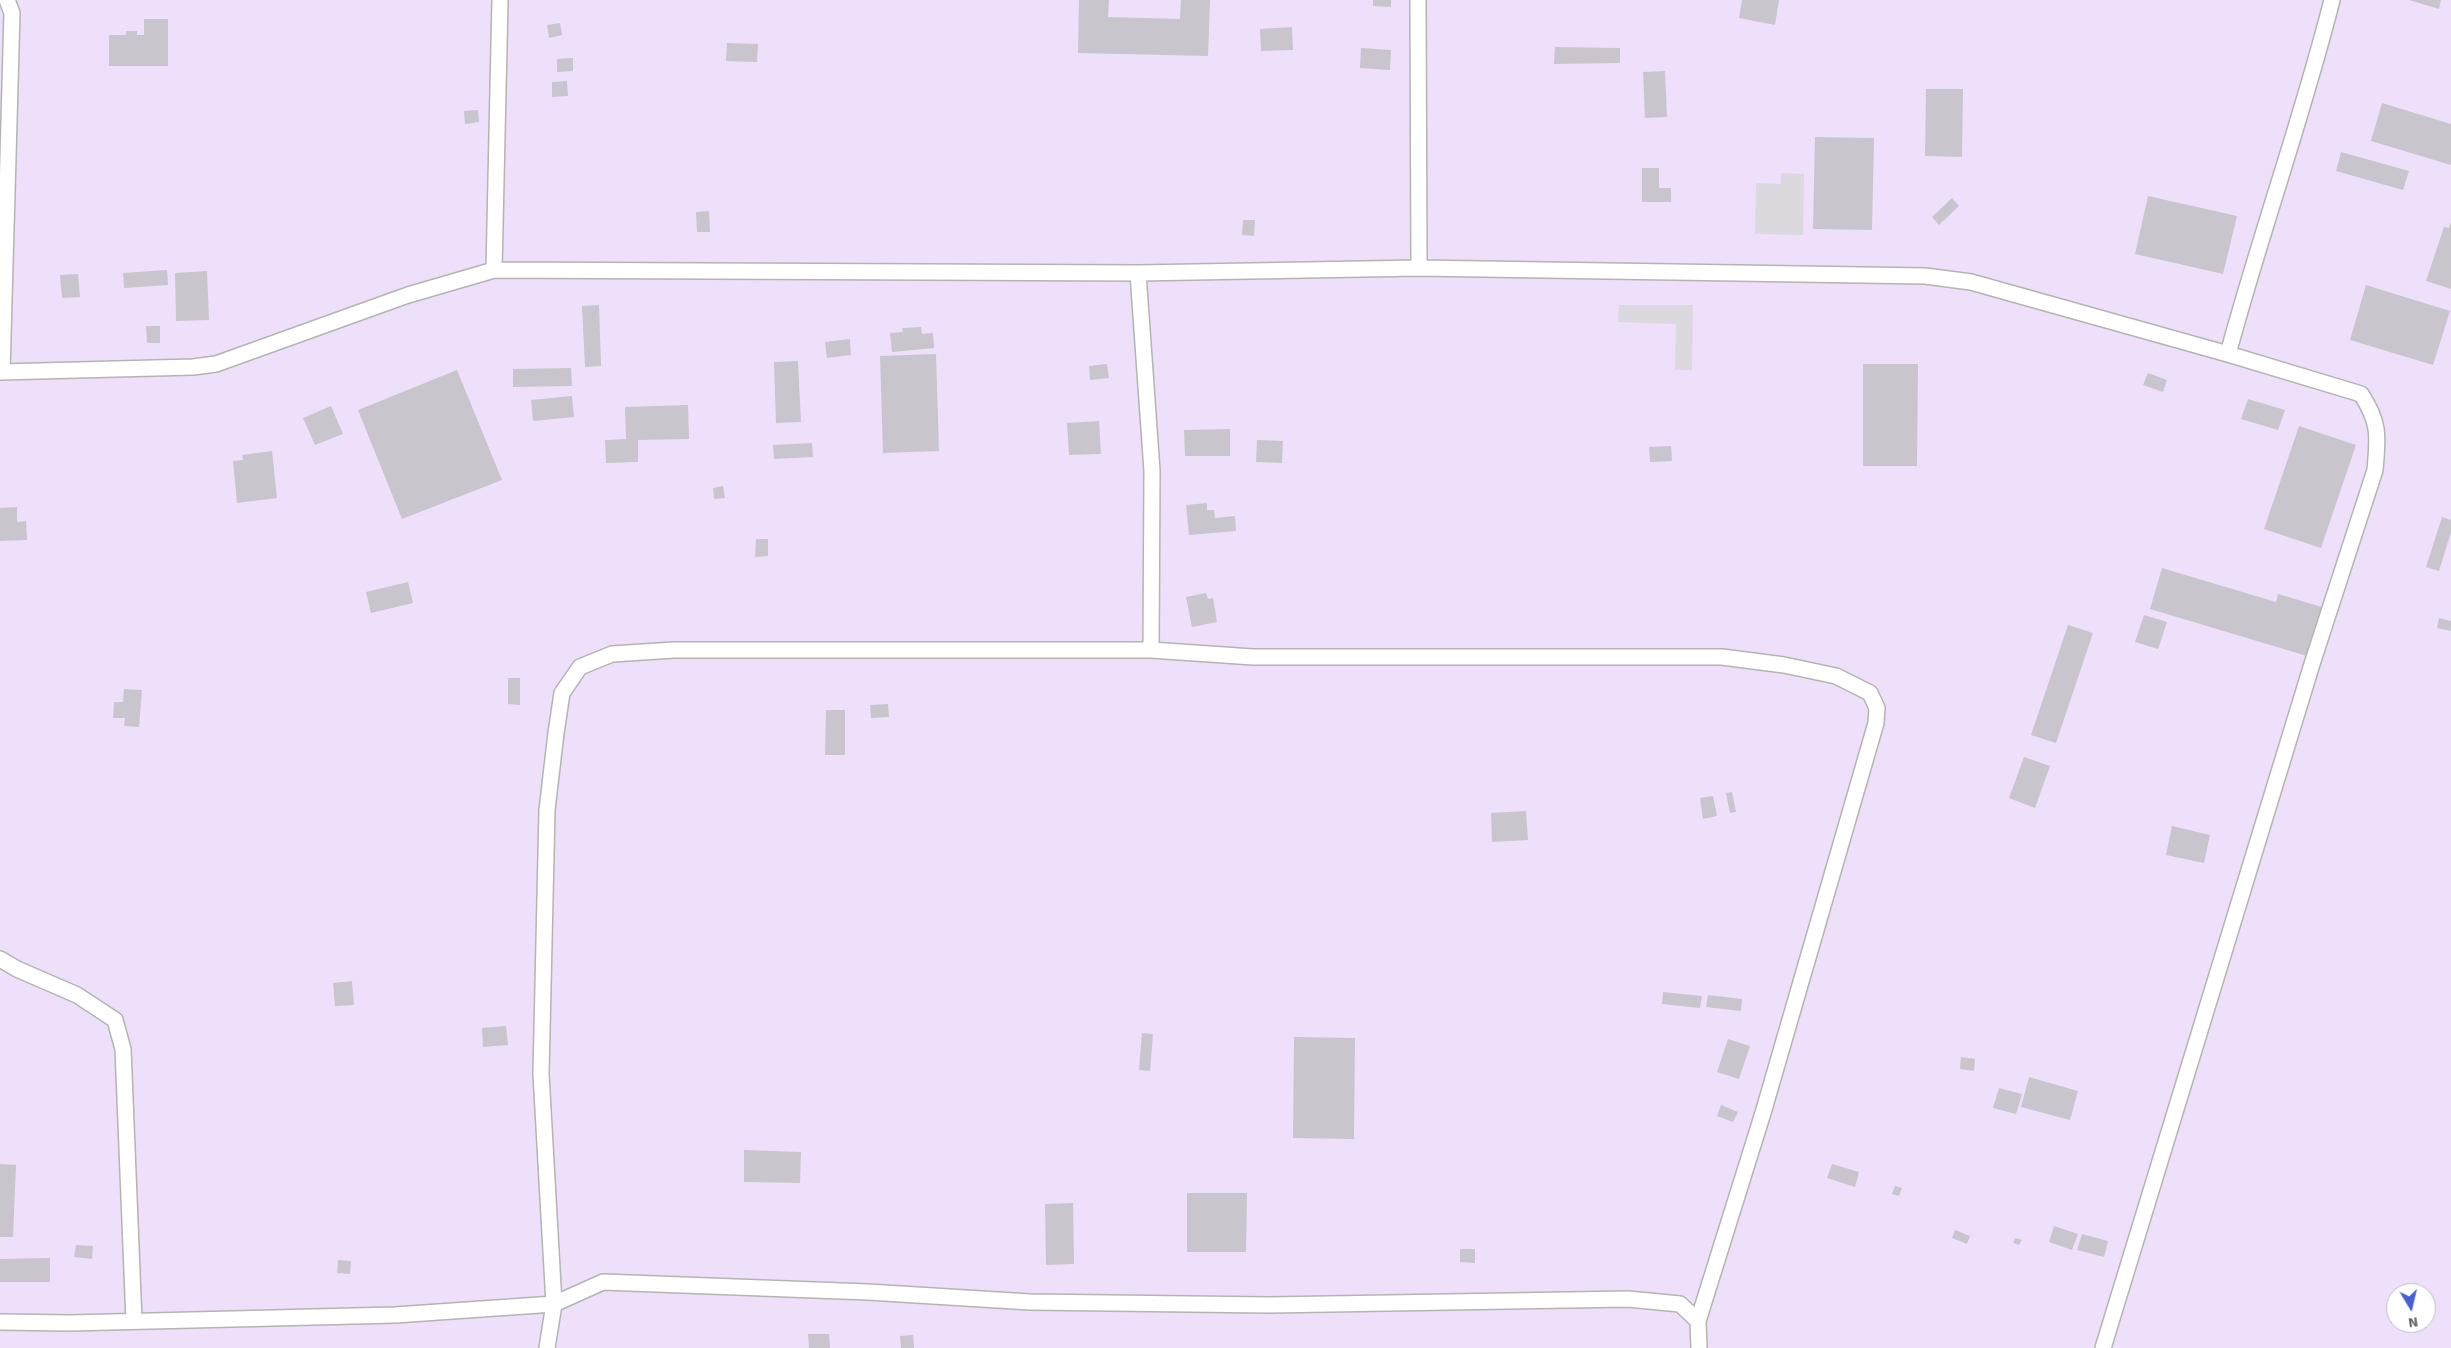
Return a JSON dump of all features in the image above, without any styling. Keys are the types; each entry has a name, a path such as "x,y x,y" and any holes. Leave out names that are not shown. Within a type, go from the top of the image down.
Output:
{"street":[{"path":"7,0 12,13 1,372 193,367 216,364 408,295 494,270 1138,273 1419,268 1925,276 1971,282 2228,354 2361,394 2373,413 2378,437 2375,470 2312,664 2103,1348"},
{"path":"494,270 500,0"},
{"path":"1418,0 1419,268"},
{"path":"2228,354 2250,271 2316,65 2332,0"},
{"path":"1138,273 1152,471 1151,650"},
{"path":"547,1348 554,1304 541,1074 547,810 562,693 580,667 612,654 674,650 1151,650 1253,657 1722,657 1784,665 1836,676 1870,693 1877,708 1876,723 1763,1113 1698,1321 1699,1348"},
{"path":"0,958 17,969 77,995 115,1020 123,1049 134,1321"},
{"path":"0,1322 395,1315 554,1304 603,1282 1050,1302 1269,1305 1628,1299 1680,1304 1698,1321"}],"shaded area":[{"path":"0,0 2451,0 2451,1348 0,1348"},
{"path":"1781,173 1804,174 1803,235 1755,234 1756,183 1781,184"},
{"path":"1619,305 1693,305 1692,370 1675,370 1676,324 1618,322"}],"building":[{"path":"1079,0 1109,0 1108,17 1180,19 1181,0 1210,0 1208,56 1078,53"},
{"path":"1373,0 1391,0 1391,7 1373,6"},
{"path":"1742,0 1779,0 1775,25 1739,18"},
{"path":"2409,0 2441,0 2439,9"},
{"path":"144,19 168,19 168,66 109,66 109,35 126,35 126,31 137,31 137,35 144,35"},
{"path":"560,23 562,35 549,38 547,25"},
{"path":"1292,27 1293,50 1261,51 1260,29"},
{"path":"727,43 758,44 757,62 726,61"},
{"path":"1555,47 1620,48 1620,63 1554,64"},
{"path":"1361,48 1391,50 1390,70 1360,68"},
{"path":"573,58 573,71 557,72 557,59"},
{"path":"1665,71 1667,117 1645,118 1643,72"},
{"path":"567,81 568,96 552,97 552,82"},
{"path":"1926,89 1963,89 1962,157 1925,156"},
{"path":"2382,103 2451,124 2451,165 2371,141"},
{"path":"478,110 479,122 465,124 464,111"},
{"path":"1815,137 1874,138 1872,230 1813,229"},
{"path":"2341,152 2409,171 2403,190 2336,171"},
{"path":"1642,168 1659,168 1659,188 1671,188 1671,202 1642,202"},
{"path":"2148,196 2237,216 2223,274 2135,254"},
{"path":"1952,198 1959,206 1939,225 1932,217"},
{"path":"709,211 710,232 697,232 696,212"},
{"path":"1243,220 1255,220 1254,236 1242,235"},
{"path":"2451,222 2451,289 2426,281 2444,227 2449,228"},
{"path":"167,270 168,285 124,288 123,273"},
{"path":"207,271 209,320 176,321 175,273"},
{"path":"78,274 80,297 62,298 60,275"},
{"path":"2366,285 2450,311 2433,365 2350,340"},
{"path":"599,305 601,366 585,367 582,306"},
{"path":"146,326 160,326 160,343 147,343"},
{"path":"921,327 922,334 933,333 934,348 892,352 890,333 903,332 902,328"},
{"path":"850,339 851,355 827,358 825,342"},
{"path":"936,354 939,451 883,453 880,356"},
{"path":"798,361 801,422 776,423 774,362"},
{"path":"1107,364 1109,378 1090,380 1089,366"},
{"path":"1863,364 1918,364 1917,466 1863,466"},
{"path":"571,368 572,386 513,387 513,369"},
{"path":"457,370 502,480 402,519 358,410"},
{"path":"2148,373 2167,380 2163,392 2143,385"},
{"path":"572,396 574,417 533,421 531,400"},
{"path":"2248,399 2285,410 2278,430 2241,419"},
{"path":"688,405 689,439 638,440 638,462 606,463 605,440 626,439 625,407"},
{"path":"331,406 343,434 315,445 303,418"},
{"path":"1099,421 1101,454 1069,455 1067,423"},
{"path":"2299,426 2356,445 2321,548 2264,529"},
{"path":"1230,429 1230,456 1185,456 1184,430"},
{"path":"1257,440 1283,441 1282,463 1256,462"},
{"path":"812,443 813,457 774,459 773,445"},
{"path":"1671,446 1672,461 1650,462 1649,447"},
{"path":"272,451 277,498 237,503 233,461 243,460 242,455"},
{"path":"723,486 725,498 714,499 713,488"},
{"path":"1207,503 1207,510 1214,510 1215,518 1235,516 1236,531 1189,535 1186,505"},
{"path":"17,507 17,522 26,521 27,540 0,541 0,508"},
{"path":"2442,517 2451,520 2451,532 2439,571 2426,567"},
{"path":"756,539 768,539 768,556 755,557"},
{"path":"2162,568 2276,602 2278,594 2322,607 2307,656 2150,609"},
{"path":"408,582 413,603 371,613 366,592"},
{"path":"1206,593 1208,599 1213,598 1217,622 1192,627 1186,597"},
{"path":"2144,615 2167,622 2158,649 2135,642"},
{"path":"2439,618 2451,621 2451,631 2437,628"},
{"path":"2068,625 2093,633 2056,743 2031,735"},
{"path":"508,678 520,678 520,705 508,704"},
{"path":"124,689 142,690 139,727 124,726 125,718 113,718 114,702 123,702"},
{"path":"888,704 889,717 871,718 870,705"},
{"path":"826,710 845,710 845,755 825,755"},
{"path":"2024,757 2050,766 2035,808 2009,798"},
{"path":"1732,792 1736,812 1730,813 1726,793"},
{"path":"1713,796 1717,816 1703,819 1700,798"},
{"path":"1526,811 1528,840 1492,842 1491,813"},
{"path":"2172,826 2210,835 2204,863 2166,855"},
{"path":"352,981 354,1005 335,1006 333,983"},
{"path":"1663,992 1702,996 1700,1008 1662,1004"},
{"path":"1708,995 1742,999 1741,1011 1706,1007"},
{"path":"506,1026 508,1045 483,1047 482,1028"},
{"path":"1142,1033 1153,1034 1150,1071 1139,1070"},
{"path":"1294,1037 1355,1038 1354,1139 1293,1138"},
{"path":"1728,1039 1750,1046 1739,1079 1717,1072"},
{"path":"1961,1057 1975,1059 1974,1071 1960,1069"},
{"path":"2029,1077 2078,1091 2070,1120 2021,1107"},
{"path":"1999,1088 2022,1094 2016,1114 1993,1108"},
{"path":"1721,1105 1738,1112 1733,1122 1717,1116"},
{"path":"744,1150 801,1152 800,1183 744,1182"},
{"path":"0,1164 16,1165 13,1237 0,1237"},
{"path":"1832,1164 1859,1172 1855,1187 1827,1178"},
{"path":"1895,1186 1902,1188 1899,1196 1892,1194"},
{"path":"1187,1193 1247,1193 1246,1252 1187,1252"},
{"path":"1073,1203 1074,1264 1046,1265 1045,1204"},
{"path":"2054,1226 2078,1234 2072,1250 2049,1242"},
{"path":"1955,1230 1970,1236 1967,1244 1952,1238"},
{"path":"2082,1234 2108,1241 2104,1257 2077,1250"},
{"path":"2015,1238 2022,1240 2019,1245 2013,1243"},
{"path":"76,1245 93,1246 92,1259 74,1257"},
{"path":"1460,1249 1475,1249 1475,1263 1460,1262"},
{"path":"50,1258 50,1282 0,1282 0,1259"},
{"path":"338,1260 351,1261 350,1274 337,1273"},
{"path":"808,1334 829,1334 830,1348 809,1348"},
{"path":"913,1335 914,1348 901,1348 900,1336"}]}
